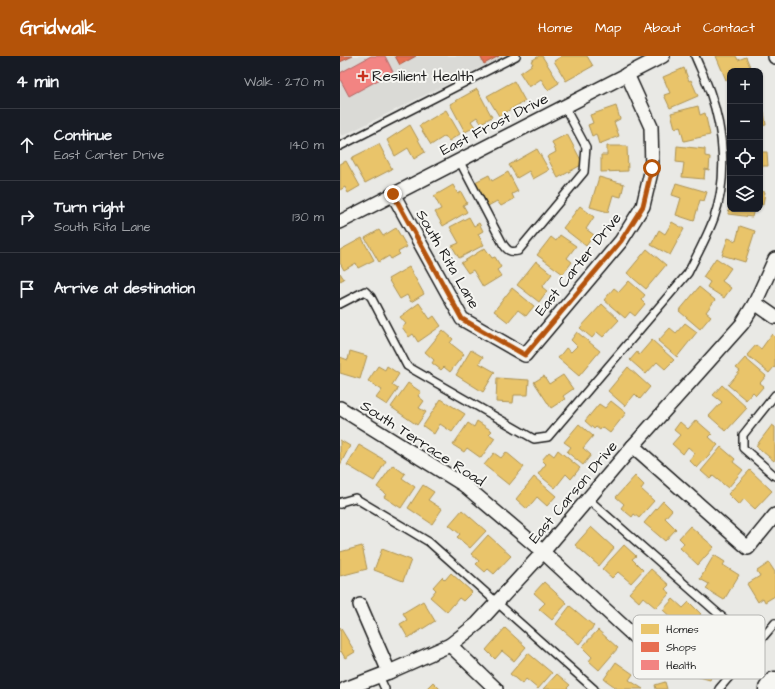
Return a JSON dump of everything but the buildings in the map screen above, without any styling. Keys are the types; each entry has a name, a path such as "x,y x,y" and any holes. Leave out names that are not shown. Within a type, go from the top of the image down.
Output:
{"highway":[{"path":"770,689 775,683"}],"street":[{"name":"East Frost Drive","path":"340,222 663,56"},
{"name":"East Carter Drive","path":"525,355 621,241 643,206 652,168 651,126 627,74"},
{"name":"South Rita Lane","path":"393,194 462,319 525,355"},
{"name":"East Carson Drive","path":"345,689 384,674 450,645 476,624 497,603 543,552 633,446 742,324 755,303 775,259"},
{"path":"755,303 775,317"},
{"name":"South Terrace Road","path":"340,408 464,485 543,552 633,635"},
{"path":"633,446 748,548 775,515"},
{"path":"360,605 384,674"},
{"path":"450,645 496,689"}],"lane":[{"path":"340,146 516,56"},
{"path":"340,304 365,291 371,297 407,366 534,440 548,437 688,273 702,246 714,217 720,191 723,162 720,132 710,92 695,56"},
{"path":"459,160 503,244 507,250 513,252 518,251 584,172 586,147 564,106"},
{"path":"775,395 743,434 743,448 775,476"},
{"path":"340,504 341,502 355,498 429,542 594,689"},
{"path":"588,499 721,615"},
{"path":"765,635 775,623"},
{"path":"384,674 385,689"},
{"path":"719,689 728,679"}],"shaded area":[{"path":"340,56 504,56 342,136 340,133"}],"place":[{"name":"Resilient Health","path":"363,76"}],"route":[{"path":"393,194 462,319 525,355 621,241 643,206 652,168"}]}
